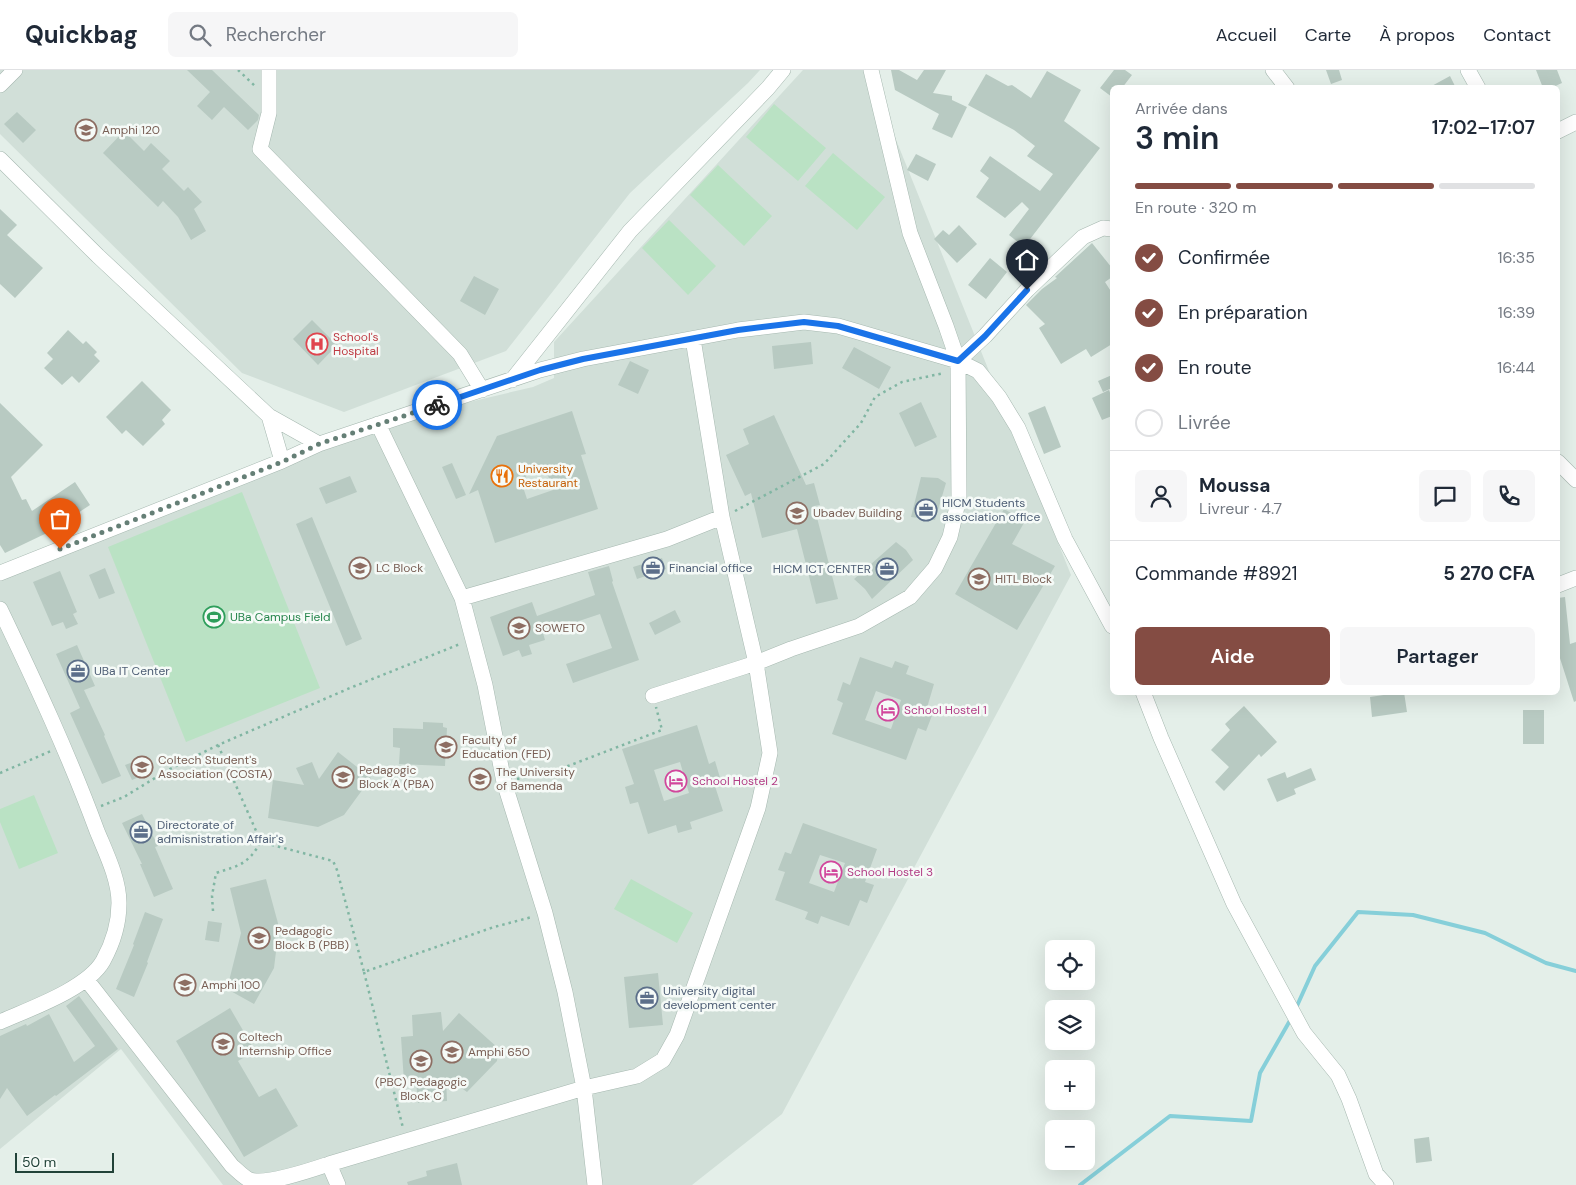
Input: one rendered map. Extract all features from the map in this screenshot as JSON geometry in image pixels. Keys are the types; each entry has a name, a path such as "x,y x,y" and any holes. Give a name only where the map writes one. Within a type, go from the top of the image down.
{"street":[{"path":"0,85 15,70"},
{"path":"269,70 269,113 260,149 460,354 482,390"},
{"path":"512,380 630,231 768,88 783,70"},
{"path":"653,696 756,663 790,649 858,626 910,597 935,568 950,538 959,498 953,367 946,326 910,233 870,70"},
{"path":"1273,70 1285,85"},
{"path":"1468,70 1476,85"},
{"path":"1560,130 1576,122"},
{"path":"0,159 98,256 268,416 319,444"},
{"path":"953,367 985,336 1027,290 1083,237 1103,228 1110,229"},
{"path":"2,569 282,462 319,444 540,370 583,359 738,330 804,322 838,326 953,367 978,371 999,397 1013,420 1065,539 1110,622"},
{"path":"86,979 232,1166 250,1180 271,1182 293,1177 329,1164 584,1088 637,1076 663,1060 677,1035 758,808 770,753 756,663 722,518 693,339"},
{"path":"268,416 282,462"},
{"path":"378,424 462,598 485,685 504,782 545,913 573,1027 584,1088 595,1185"},
{"path":"1560,464 1576,480"},
{"path":"462,598 667,538 722,518"},
{"path":"1560,584 1576,578"},
{"path":"0,609 50,714 90,810 115,879 119,902 117,931 102,962 86,979 49,1001 0,1022"},
{"path":"1144,695 1161,738 1234,904 1304,1033 1338,1075 1349,1099 1376,1174 1386,1185"},
{"path":"329,1164 338,1185"}],"path":[{"path":"722,518 824,464 861,423 875,397 902,382 953,367"},
{"path":"90,810 124,797 168,770 218,745 350,688 473,639"},
{"path":"504,782 555,771 662,730 653,696"},
{"path":"218,745 261,842"},
{"path":"0,772 63,746"},
{"path":"213,911 212,896 216,873 242,864 253,856 261,842"},
{"path":"261,842 333,860 338,870 406,1141"},
{"path":"364,972 494,927 545,913"}],"shaded area":[{"path":"0,70 760,70 630,193 506,351 344,412 242,373 0,134"},
{"name":"The University of Bamenda","path":"803,70 868,70 1071,575 782,1114 692,1185 223,1185 121,1049 0,1149 0,579 384,422 533,387 554,378 554,342"}],"green space":[{"path":"774,104 826,148 798,181 746,137"},
{"path":"833,153 885,197 857,230 805,186"},
{"path":"718,165 772,216 744,246 690,195"},
{"path":"669,220 716,266 688,295 642,248"},
{"name":"UBa Campus Field","path":"242,492 320,688 186,742 108,547"},
{"path":"34,795 58,853 19,869 0,822 0,809"},
{"path":"631,879 693,913 677,943 614,909"}],"building":[{"path":"187,70 212,70 259,115 258,120 248,130 224,107 212,120 197,106 210,92"},
{"path":"891,70 899,70 917,80 924,70 946,70 933,93 952,96 952,100 967,107 952,138 932,129 939,114 895,90"},
{"path":"1114,70 1125,70 1132,75 1124,85 1110,85 1110,96 1100,88"},
{"path":"1326,70 1339,70 1342,80 1331,84"},
{"path":"1536,70 1557,70 1562,83 1558,85 1542,85"},
{"path":"1047,71 1081,90 1064,121 1100,148 1024,247 1009,235 1029,209 1022,202 1005,218 976,197 989,178 980,171 990,156 1040,191 1053,174 1027,156 1035,146 1014,130 968,105 986,74 1008,86 1012,85 1031,98"},
{"path":"1450,76 1454,85 1434,85"},
{"path":"17,112 36,130 23,143 4,124"},
{"path":"124,131 144,151 151,143 170,161 162,169 184,191 188,187 202,202 194,209 206,231 191,240 178,217 163,201 158,207 103,153"},
{"path":"916,154 936,164 928,181 907,170"},
{"path":"0,209 17,225 7,235 43,268 15,298 0,284"},
{"path":"959,225 977,244 957,263 934,239 943,230 949,235"},
{"path":"1092,243 1110,266 1110,278 1105,282 1110,290 1110,345 1091,357 1086,349 1061,364 1039,328 1045,324 1026,305 1042,289 1057,278 1055,277"},
{"path":"990,258 1007,272 986,299 968,285"},
{"path":"474,276 499,289 485,315 460,301"},
{"path":"312,320 337,345 318,365 293,339"},
{"path":"68,330 83,344 86,341 97,352 94,355 100,361 79,383 72,376 62,385 44,368 53,359 47,353"},
{"path":"811,342 813,364 774,369 772,346"},
{"path":"854,347 891,367 879,389 842,368"},
{"path":"630,361 649,370 638,394 618,385"},
{"path":"1110,376 1110,389 1103,392 1098,381"},
{"path":"142,381 171,410 162,420 165,424 143,446 126,430 122,434 106,417"},
{"path":"1109,390 1110,417 1102,420 1092,398"},
{"path":"921,402 937,437 915,447 899,413"},
{"path":"0,403 43,445 11,477 22,500 26,499 32,511 75,482 90,505 49,532 5,553 0,545"},
{"path":"1045,406 1061,447 1044,454 1028,413"},
{"name":"University Restaurant","path":"572,411 586,454 581,455 598,509 495,543 478,490 469,494 497,436","holes":["545,467 553,490 527,499 522,484 528,473"]},
{"path":"774,415 806,485 814,483 820,505 814,506 838,599 816,604 797,529 762,538 751,493 745,496 726,455 749,444 743,429"},
{"path":"452,463 466,495 456,499 442,467"},
{"path":"350,476 357,492 326,504 319,488"},
{"path":"921,477 938,478 946,483 935,520 911,517"},
{"path":"1004,509 1025,521 1012,544 1055,566 1017,630 955,594"},
{"path":"312,517 362,639 346,646 296,524"},
{"path":"896,542 906,550 913,560 872,599 854,579"},
{"path":"662,558 666,569 637,579 633,567"},
{"path":"609,566 612,582 639,660 573,683 566,664 612,648 600,614 543,633 545,640 529,645 532,654 522,657 519,650 503,656 490,617 532,602 537,616 595,595 588,572"},
{"path":"105,568 115,593 99,599 89,575"},
{"path":"60,571 77,612 73,614 78,624 66,629 63,622 52,626 33,582"},
{"path":"1565,597 1570,644 1576,642 1576,701 1574,702 1560,658 1560,598"},
{"path":"675,610 681,622 655,635 649,623"},
{"path":"77,645 95,686 84,690 105,735 121,776 102,784 70,713 80,708 56,654"},
{"path":"860,657 892,668 895,661 909,666 906,674 934,684 926,711 933,713 926,731 918,728 906,760 832,734 843,703 837,700 843,682 850,685","holes":["876,691 901,700 891,729 865,720"]},
{"path":"1404,695 1407,712 1372,717 1370,697"},
{"path":"1244,706 1277,742 1261,757 1259,754 1224,791 1215,782 1229,767 1211,750 1230,730 1225,724"},
{"path":"1523,710 1544,710 1544,744 1523,744"},
{"path":"423,722 443,723 443,727 447,728 445,766 399,764 400,748 393,747 393,728 423,729"},
{"path":"697,725 709,764 715,761 721,781 714,783 723,811 690,822 692,829 678,833 676,825 648,834 638,802 630,804 625,787 634,784 622,749","holes":["680,762 689,793 664,801 654,770"]},
{"name":"Pedagogic Block A (PBA)","path":"338,752 371,778 344,815 318,827 268,818 273,780 304,785 296,768 312,762 319,779"},
{"path":"149,758 154,768 132,780 125,765"},
{"path":"1311,768 1316,780 1294,789 1296,794 1277,802 1267,779 1285,772 1287,778"},
{"path":"142,814 158,846 155,847 173,889 154,897 140,864 142,864 122,823"},
{"path":"803,823 877,849 865,882 874,885 867,903 860,900 849,926 821,916 818,924 805,919 808,912 775,900 785,872 778,870 785,852 791,854","holes":["820,855 845,863 834,892 809,883"]},
{"path":"266,879 279,927 274,968 254,1004 227,989 241,933 230,888"},
{"path":"145,912 163,919 134,997 116,989"},
{"path":"208,921 222,923 219,942 205,940"},
{"path":"658,973 663,1025 629,1028 624,977"},
{"path":"79,996 118,1049 27,1116 7,1088 0,1099 0,1036 26,1024 27,1026 49,1014 74,1062 95,1046 66,1006"},
{"path":"230,1008 255,1051 238,1061 259,1097 276,1088 298,1126 244,1157 176,1041"},
{"name":"Amphi 650","path":"441,1012 443,1031 459,1013 498,1048 497,1061 467,1092 446,1077 447,1101 418,1103 416,1081 404,1082 401,1037 413,1036 412,1015"},
{"path":"1429,1137 1432,1161 1416,1163 1414,1139"},
{"path":"457,1163 462,1185 408,1185 407,1182 427,1176 426,1171"}],"waterway":[{"path":"1296,1008 1315,966 1358,912 1413,915 1485,933 1546,963 1576,971"},
{"path":"1080,1185 1170,1116 1251,1121 1260,1073 1292,1017"}],"way so far":[{"path":"60,549 282,462 319,444 437,405"}],"place":[{"name":"Amphi 120","path":"86,130"},
{"name":"School's Hospital","path":"317,344"},
{"name":"University Restaurant","path":"502,476"},
{"name":"HICM Students association office","path":"926,510"},
{"name":"Ubadev Building","path":"797,513"},
{"name":"LC Block","path":"360,568"},
{"name":"Financial office","path":"653,568"},
{"name":"HICM ICT CENTER","path":"887,569"},
{"name":"HITL Block","path":"979,579"},
{"name":"UBa Campus Field","path":"214,617"},
{"name":"SOWETO","path":"519,628"},
{"name":"UBa IT Center","path":"78,671"},
{"name":"School Hostel 1","path":"888,710"},
{"name":"Faculty of Education (FED)","path":"446,747"},
{"name":"Coltech Student's Association (COSTA)","path":"142,767"},
{"name":"Pedagogic Block A (PBA)","path":"343,777"},
{"name":"The University of Bamenda","path":"480,779"},
{"name":"School Hostel 2","path":"676,781"},
{"name":"Directorate of admisnistration Affair's","path":"141,832"},
{"name":"School Hostel 3","path":"831,872"},
{"name":"Pedagogic Block B (PBB)","path":"259,938"},
{"name":"Amphi 100","path":"185,985"},
{"name":"University digital development center","path":"647,998"},
{"name":"Coltech Internship Office","path":"223,1044"},
{"name":"Amphi 650","path":"452,1052"},
{"name":"(PBC) Pedagogic Block C","path":"421,1061"}],"route":[{"path":"437,405 540,370 583,359 738,330 804,322 838,326 958,361 985,336 1027,290"}]}
